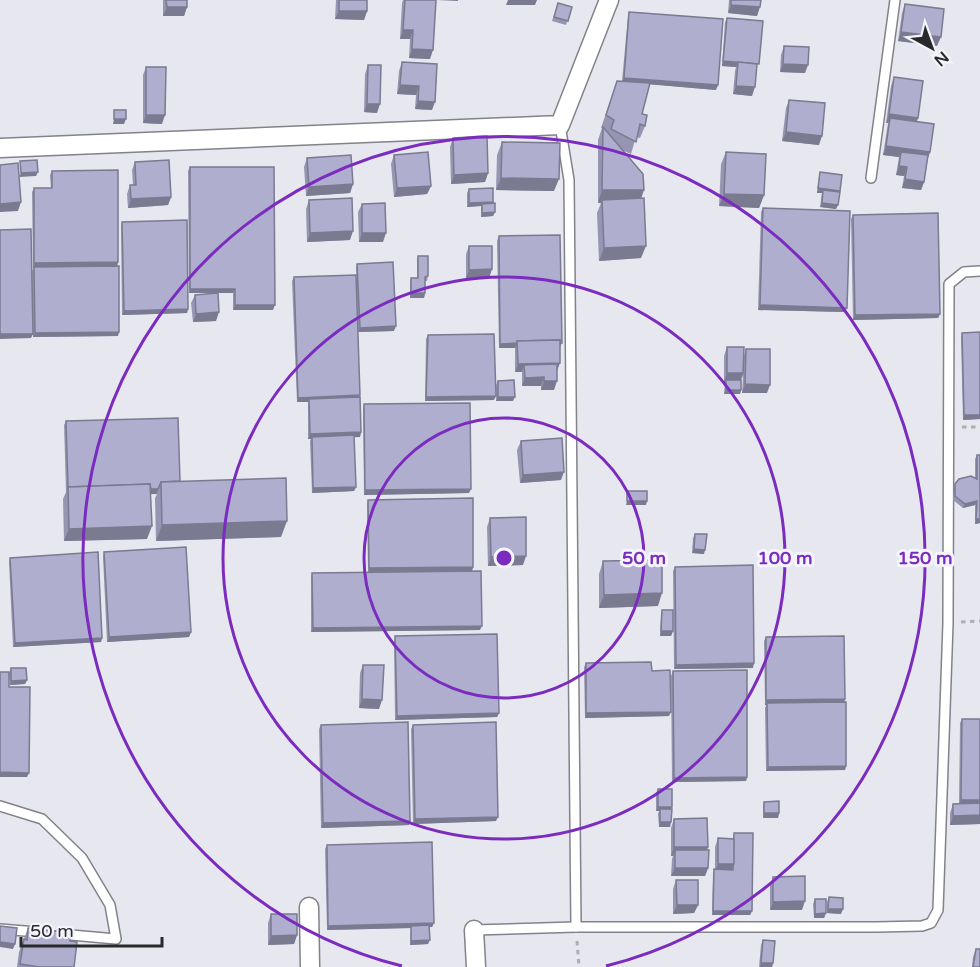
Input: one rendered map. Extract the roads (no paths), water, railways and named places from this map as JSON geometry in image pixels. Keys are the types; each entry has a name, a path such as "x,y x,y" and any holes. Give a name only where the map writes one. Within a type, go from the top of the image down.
{"street":[{"path":"0,148 560,125 609,0"},
{"path":"309,907 310,967"},
{"path":"474,930 476,967"}],"lane":[{"path":"871,178 895,0"},
{"path":"560,125 569,180 576,927"},
{"path":"474,930 576,927 877,927 922,926 931,923 938,910 948,623 949,284 964,272 980,271"},
{"path":"0,806 42,819 82,858 110,905 116,939 0,929"}]}
